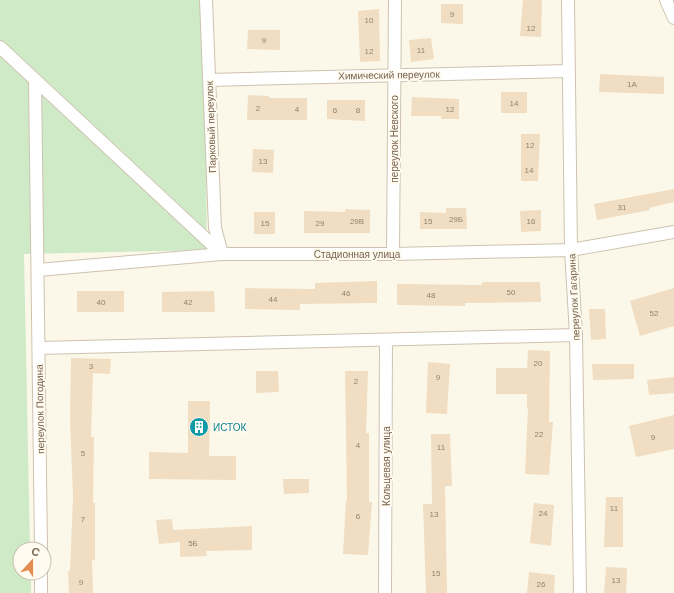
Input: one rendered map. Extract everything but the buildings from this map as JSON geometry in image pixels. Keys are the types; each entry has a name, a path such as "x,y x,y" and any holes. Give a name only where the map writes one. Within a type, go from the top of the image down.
{"street":[{"name":"Парковый переулок","path":"206,0 215,228 222,254"},
{"name":"переулок Невского","path":"393,254 395,0"},
{"name":"переулок Гагарина","path":"568,0 571,250 576,335 580,593"},
{"path":"666,0 674,18"},
{"path":"0,47 222,254"},
{"name":"Химический переулок","path":"209,80 568,71"},
{"name":"переулок Погодина","path":"35,80 41,541"},
{"name":"Стадионная улица","path":"38,270 222,254 393,254 571,250 674,232"},
{"path":"39,348 576,335"},
{"name":"Кольцевая улица","path":"385,593 386,340"},
{"path":"41,581 42,593"}],"green space":[{"path":"0,0 204,0 207,250 24,254 30,541 12,541 12,581 31,581 31,593 0,593"}],"place":[{"name":"ИСТОК","path":"199,427"}]}
